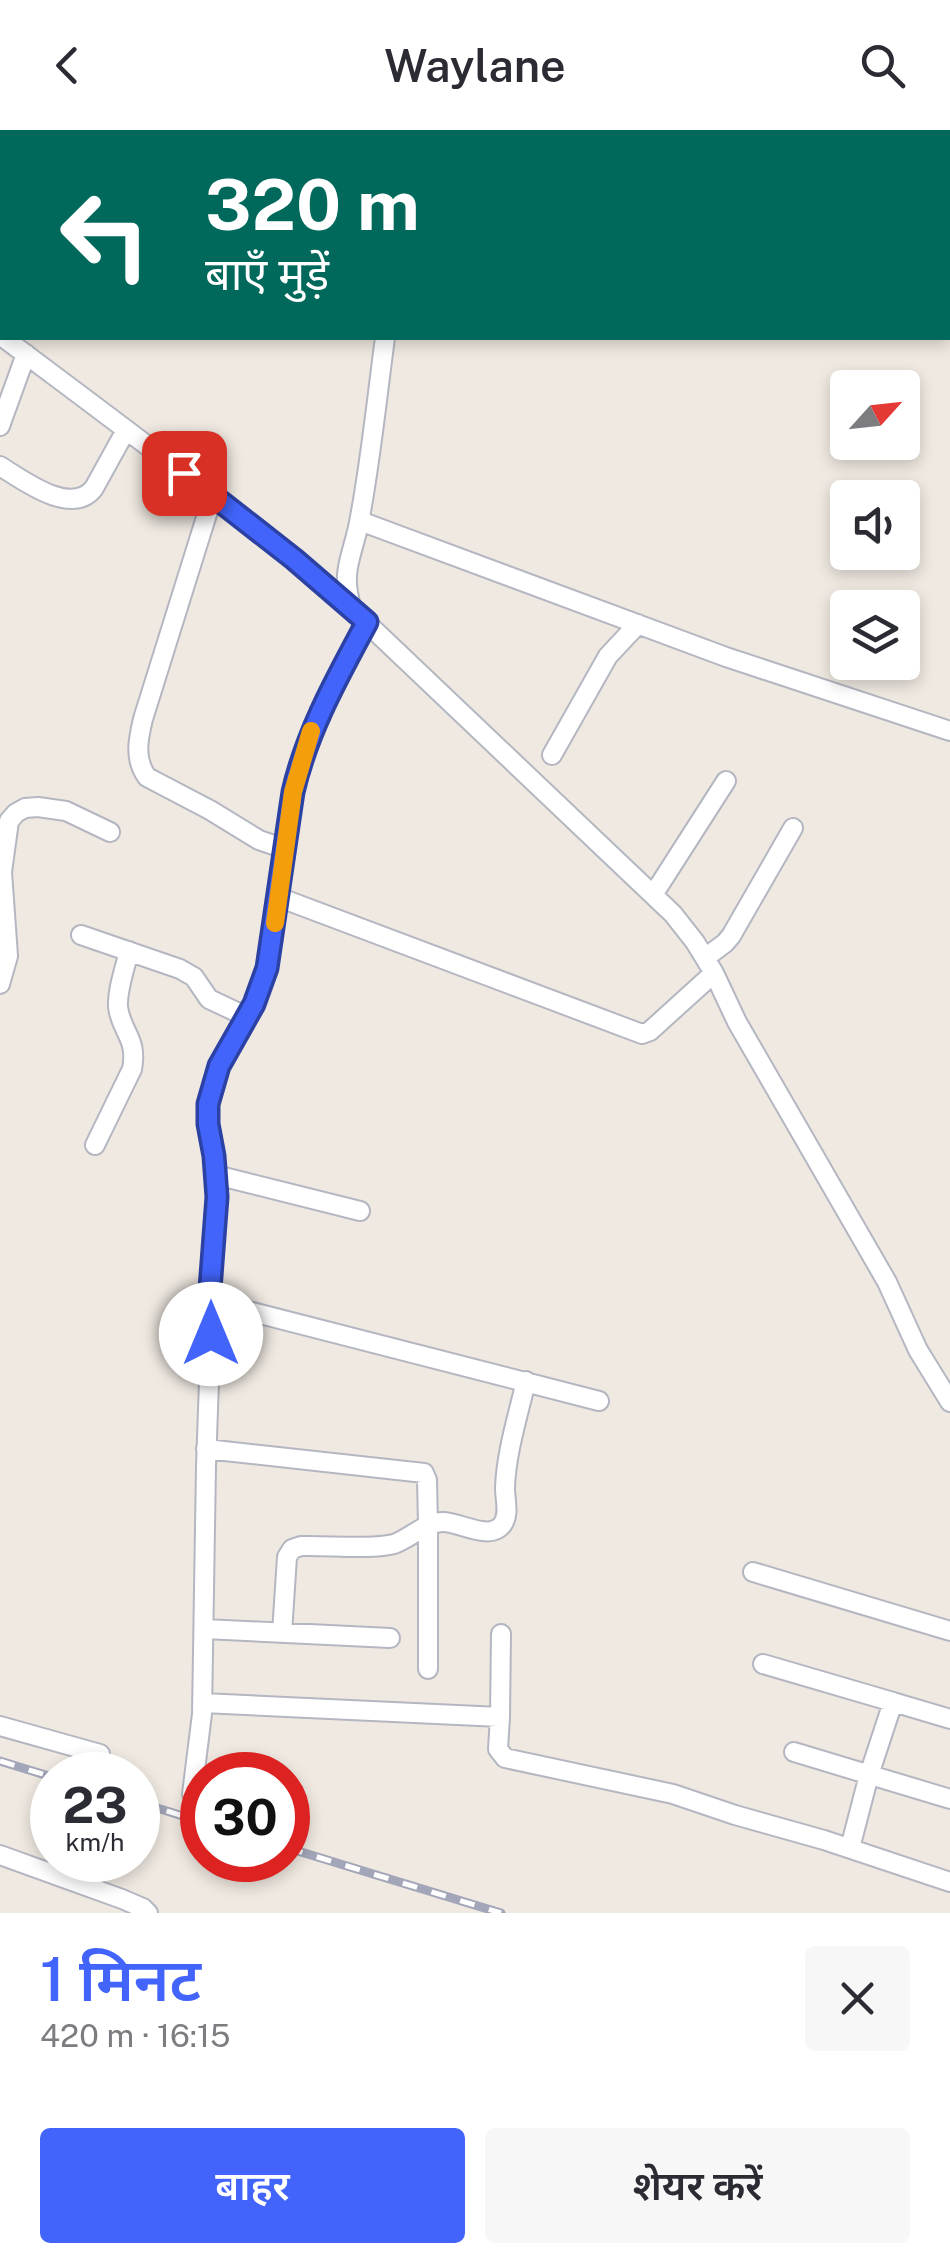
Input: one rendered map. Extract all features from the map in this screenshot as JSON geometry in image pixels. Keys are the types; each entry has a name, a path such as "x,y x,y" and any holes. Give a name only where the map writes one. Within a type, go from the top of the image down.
{"street":[{"path":"7,340 213,494 352,609 673,914 710,965 737,1022 887,1282 918,1350 950,1402"},
{"path":"352,609 346,573 360,521 384,340"},
{"path":"0,426 26,354"},
{"path":"0,466 60,498 80,500 94,488 126,430"},
{"path":"213,494 143,719 138,758 147,777 258,840 285,849"},
{"path":"360,521 726,656 950,730"},
{"path":"197,1752 203,1703 210,1289 217,1197 208,1104 219,1066 258,995 267,968 293,792 311,731 367,622"},
{"path":"552,755 608,656 638,624"},
{"path":"653,895 726,781"},
{"path":"0,984 8,956 2,872 10,822 16,813 38,806 66,811 110,832"},
{"path":"278,897 642,1034 650,1031 710,965 793,828"},
{"path":"81,935 189,974 208,999 247,1017"},
{"path":"95,1145 134,1058 134,1046 118,1002 129,952"},
{"path":"216,1175 360,1211"},
{"path":"212,1297 224,1305 599,1401"},
{"path":"282,1633 287,1557 292,1549 391,1544 439,1522 488,1532 504,1524 507,1472 526,1381"},
{"path":"206,1448 424,1473 428,1669"},
{"path":"753,1572 950,1631"},
{"path":"205,1629 390,1638"},
{"path":"501,1634 498,1748 505,1758 672,1794 950,1882"},
{"path":"763,1664 950,1719"},
{"path":"850,1848 893,1702"},
{"path":"203,1703 500,1717"},
{"path":"0,1726 93,1752"},
{"path":"794,1752 950,1799"},
{"path":"0,1855 122,1899 148,1913"}],"railway":[{"path":"0,1761 30,1770"},
{"path":"160,1809 180,1815"},
{"path":"310,1855 501,1913"}],"slow traffic":[{"path":"275,923 293,792 311,731"}],"route":[{"path":"184,473 367,622 328,694 300,764 267,968 254,1004 219,1066 208,1104 217,1197 211,1334"}]}
